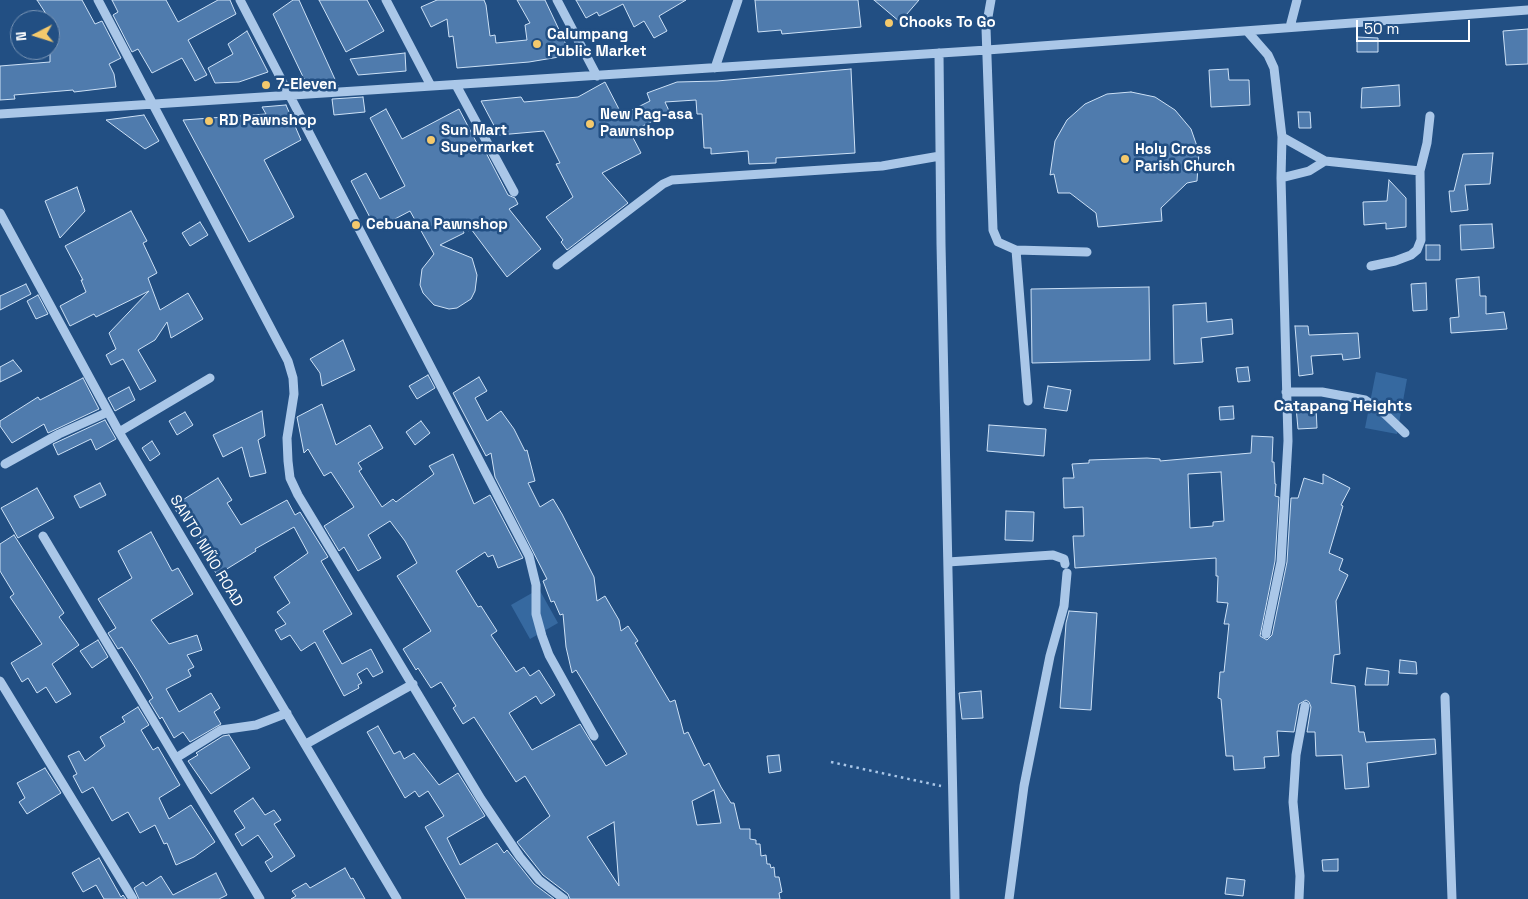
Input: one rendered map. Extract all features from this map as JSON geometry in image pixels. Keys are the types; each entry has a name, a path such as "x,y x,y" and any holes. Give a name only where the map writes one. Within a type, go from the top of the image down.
{"street":[{"path":"98,0 288,361 293,378 294,394 287,438 290,478 294,486 481,800 520,857 539,880 564,899"},
{"path":"240,0 529,556 536,585 536,614 542,636 549,655 594,736"},
{"path":"386,0 431,86"},
{"path":"557,0 597,76"},
{"path":"716,68 738,0"},
{"path":"991,0 986,28 993,230 998,242 1016,250 1087,252"},
{"path":"1290,27 1297,0"},
{"path":"0,114 987,50 1528,10"},
{"path":"1247,31 1268,55 1274,68 1282,137 1280,178 1288,442 1281,562 1266,634"},
{"path":"939,53 955,899"},
{"path":"456,85 514,192"},
{"path":"1371,266 1395,261 1411,255 1417,250 1421,240 1420,171 1426,151 1430,116"},
{"path":"1282,137 1325,162 1420,171"},
{"path":"556,265 663,184 672,180 882,166 940,156"},
{"path":"1280,178 1309,171 1325,162"},
{"name":"SANTO NIÑO ROAD","path":"0,213 119,432 397,899"},
{"path":"1016,250 1028,400"},
{"path":"119,432 210,378"},
{"path":"1286,392 1322,392 1365,400 1385,414 1405,433"},
{"path":"5,464 59,434 108,412"},
{"path":"43,536 260,899"},
{"path":"948,562 1053,555 1064,559 1066,569 1064,606 1050,656 1024,786 1009,899"},
{"path":"0,681 133,899"},
{"path":"306,744 413,684"},
{"path":"1445,697 1452,899"},
{"path":"1299,899 1300,876 1293,802 1296,755 1305,706"},
{"path":"176,758 220,730 256,725 287,713"}],"path":[{"path":"831,762 953,789"}],"shaded area":[{"path":"1376,372 1407,379 1397,434 1365,428"},
{"path":"539,589 558,623 530,639 511,605"}],"building":[{"path":"37,0 82,0 95,24 102,21 121,58 109,64 114,74 116,87 74,92 73,90 14,95 15,99 0,100 0,66 60,60 60,10 44,10"},
{"path":"112,0 166,0 178,22 218,0 230,0 236,14 188,40 207,75 195,81 182,58 152,73 138,49 132,52 113,15 118,12"},
{"path":"293,0 299,0 338,86 331,86 331,80 306,83 273,14"},
{"path":"319,0 367,0 384,31 346,52"},
{"path":"437,0 484,0 490,36 495,35 496,43 527,40 525,25 530,23 517,0 545,0 571,55 529,62 457,68 453,36 449,37 447,19 431,27 421,7"},
{"path":"576,0 686,0 659,16 667,31 654,38 644,21 634,27 623,4 599,16 597,12 586,18"},
{"path":"755,0 858,0 861,27 782,34 781,30 758,32"},
{"path":"874,0 919,0 900,22"},
{"path":"1528,29 1528,64 1506,65 1503,31"},
{"path":"247,31 268,72 239,82 215,83 208,68 233,54 228,44"},
{"path":"1357,37 1378,38 1378,52 1357,52"},
{"path":"405,53 406,71 358,75 350,59"},
{"path":"851,69 855,153 776,158 776,163 749,164 748,151 711,154 711,148 704,148 702,114 697,114 696,100 665,102 670,113 630,132 641,153 602,173 628,203 567,250 561,242 563,240 546,217 573,197 556,164 560,163 544,131 499,135 481,101 521,97 524,102 578,97 605,82 622,115 650,101 647,93 677,82 717,81"},
{"path":"1228,69 1229,80 1249,80 1250,105 1211,107 1209,70"},
{"path":"1399,85 1400,106 1361,108 1362,88"},
{"name":"Holy Cross Parish Church","path":"1131,92 1155,97 1175,110 1191,129 1199,152 1197,181 1187,183 1161,208 1162,221 1098,227 1096,213 1070,193 1058,193 1054,174 1050,175 1055,141 1067,120 1085,104 1107,94"},
{"path":"363,97 365,112 334,115 332,99"},
{"path":"286,105 301,140 264,160 294,217 249,242 183,120 266,114 262,107"},
{"path":"386,109 402,139 459,109 480,149 483,147 508,195 515,198 518,204 509,209 541,249 507,277 471,229 468,231 460,220 464,233 440,245 472,258 477,275 475,291 471,299 457,308 449,309 434,305 423,293 420,285 422,269 434,254 410,211 376,229 351,181 366,173 380,199 405,186 370,118"},
{"path":"1298,112 1310,112 1311,128 1299,128"},
{"path":"144,115 159,141 145,149 106,120"},
{"path":"1493,153 1490,184 1465,185 1468,210 1451,212 1449,191 1454,191 1463,154"},
{"path":"1389,180 1406,198 1406,227 1386,229 1386,223 1364,225 1363,202 1387,201"},
{"path":"77,187 85,211 60,238 45,201"},
{"path":"131,211 147,241 143,243 157,273 148,278 160,310 188,293 203,319 171,338 167,322 155,340 138,350 156,381 140,390 123,359 111,365 106,355 116,349 109,333 149,291 96,317 94,314 70,326 60,306 86,292 81,280 83,280 65,246"},
{"path":"200,222 208,235 190,246 182,233"},
{"path":"1492,224 1494,248 1461,250 1460,225"},
{"path":"1426,245 1440,245 1440,260 1426,260"},
{"path":"1479,277 1480,296 1486,296 1486,314 1504,312 1507,329 1451,333 1450,318 1459,317 1456,279"},
{"path":"1426,283 1427,310 1413,311 1411,284"},
{"path":"26,284 31,294 0,310 0,296"},
{"path":"1149,287 1150,360 1032,363 1031,289"},
{"path":"38,295 48,314 36,319 27,301"},
{"path":"1206,303 1207,322 1232,319 1233,334 1201,338 1203,362 1174,364 1173,305"},
{"path":"1295,326 1308,326 1309,335 1358,333 1360,358 1343,360 1342,354 1311,356 1313,374 1299,376"},
{"path":"343,340 355,370 322,386 320,373 310,359"},
{"path":"13,360 22,371 0,382 0,367"},
{"path":"1248,367 1250,381 1238,382 1236,368"},
{"path":"428,375 435,388 417,399 409,386"},
{"path":"479,377 487,391 475,398 487,421 501,411 514,429 525,451 527,450 535,481 528,483 540,507 553,499 594,577 597,601 605,596 619,620 621,631 628,626 638,641 635,643 670,702 675,700 684,734 688,732 704,766 709,763 731,803 734,803 740,829 750,829 750,839 756,840 756,844 760,844 761,856 766,855 767,864 770,864 771,868 774,867 775,877 779,877 782,892 779,893 780,899 570,899 568,894 543,875 517,842 550,816 525,776 516,782 474,717 463,724 453,708 456,706 441,682 431,688 418,668 416,670 403,649 431,631 397,576 417,563 405,541 390,521 368,535 381,558 358,571 344,547 339,551 324,526 354,507 331,472 324,476 308,449 304,453 297,417 322,404 336,445 370,425 383,448 358,463 362,469 359,471 382,507 393,499 396,502 434,474 429,466 453,454 474,504 490,495 523,558 498,568 493,555 488,557 485,552 456,571 478,607 481,606 497,631 491,635 516,672 524,667 530,676 539,670 555,695 541,704 536,696 509,713 532,750 580,724 606,766 627,754 576,670 572,673 566,647 563,614 560,615 554,601 551,602 543,581 547,579 495,477 491,453 486,456 453,393","holes":["714,790 721,823 697,825 692,801","614,822 619,886 587,837"]},
{"path":"83,378 99,409 48,433 44,424 12,443 0,426 0,421 38,397 40,400"},
{"path":"1048,386 1071,390 1067,411 1044,408"},
{"path":"129,387 135,400 115,411 108,398"},
{"path":"1233,406 1234,419 1220,420 1219,407"},
{"path":"1316,406 1317,428 1298,429 1296,407"},
{"path":"262,411 265,436 258,440 266,473 250,477 242,447 223,457 213,435"},
{"path":"185,412 193,425 177,435 169,421"},
{"path":"105,420 116,439 96,450 91,439 58,455 53,444"},
{"path":"421,421 430,433 415,445 406,432"},
{"path":"989,425 1046,429 1044,456 987,451"},
{"path":"1252,436 1273,437 1272,462 1274,462 1276,484 1275,496 1279,497 1275,561 1260,636 1267,640 1272,635 1287,562 1291,498 1298,498 1304,478 1323,484 1323,474 1350,488 1341,505 1343,506 1329,553 1343,559 1339,570 1348,575 1336,601 1340,654 1334,655 1331,683 1355,686 1359,732 1364,732 1366,742 1435,739 1436,754 1367,763 1369,787 1345,789 1342,755 1316,756 1315,732 1307,732 1311,707 1306,700 1299,704 1294,732 1277,731 1279,756 1264,757 1265,768 1234,770 1233,756 1226,756 1221,699 1218,698 1220,672 1224,672 1229,624 1224,624 1228,603 1217,602 1218,576 1216,576 1216,558 1075,568 1073,536 1084,536 1083,507 1064,508 1063,478 1074,478 1072,464 1089,463 1089,460 1147,458 1160,459 1160,461 1251,453","holes":["1221,472 1224,521 1213,522 1213,526 1190,528 1188,474"]},
{"path":"152,441 160,454 150,461 142,448"},
{"path":"218,478 232,500 227,503 241,525 287,500 295,515 300,512 328,557 321,561 352,614 323,631 342,664 371,649 383,672 373,677 367,668 357,674 362,683 358,685 359,688 344,696 315,642 301,651 290,635 281,640 275,630 286,624 277,612 290,603 274,577 308,553 294,527 255,549 256,551 217,575 207,558 211,555 189,518 183,522 173,506"},
{"path":"100,483 106,495 80,508 74,496"},
{"path":"37,488 54,518 18,538 1,508"},
{"path":"1006,511 1034,512 1033,541 1005,540"},
{"path":"151,532 172,571 178,568 193,594 151,620 169,644 197,635 202,650 187,655 194,667 188,670 191,676 166,689 179,712 211,693 220,708 214,712 221,724 190,742 183,732 174,738 162,717 160,719 149,701 153,698 138,672 122,647 118,649 108,633 116,628 98,599 132,578 118,551"},
{"path":"14,535 64,613 59,617 79,645 52,664 71,694 56,703 46,687 37,693 28,678 22,682 11,663 42,644 10,597 14,594 0,571 0,544"},
{"path":"1069,611 1097,613 1091,710 1060,708 1066,623"},
{"path":"98,640 108,657 92,668 80,651"},
{"path":"1400,660 1416,662 1417,674 1399,673"},
{"path":"1367,668 1389,671 1388,685 1365,685"},
{"path":"981,691 983,718 962,719 959,693"},
{"path":"138,707 149,725 141,730 153,750 158,747 180,785 159,798 169,819 191,805 215,842 194,857 176,865 167,843 164,844 155,825 140,833 128,812 112,821 93,787 82,793 73,776 77,774 68,756 79,751 85,761 105,746 100,737 125,722 122,717"},
{"path":"378,726 394,754 400,751 404,759 414,753 439,785 458,773 485,816 447,838 460,865 497,843 504,853 507,850 534,884 554,899 466,899 425,827 444,816 428,791 419,797 415,791 405,798 367,732"},
{"path":"229,735 250,768 211,794 188,761 198,755 196,753 223,736"},
{"path":"779,755 781,771 769,773 767,756"},
{"path":"45,768 61,793 27,814 19,802 25,798 17,783"},
{"path":"253,798 265,815 274,810 281,820 274,824 295,856 271,872 265,862 273,857 258,835 242,846 235,834 245,828 234,811"},
{"path":"99,858 121,897 123,895 126,899 104,899 96,885 83,892 72,873"},
{"path":"1338,859 1338,871 1323,871 1322,860"},
{"path":"345,868 365,899 291,899 296,896 292,891 306,883 310,888"},
{"path":"216,873 227,895 219,899 139,899 134,888 143,882 146,886 161,876 173,895"},
{"path":"1227,878 1245,880 1243,896 1225,894"}],"place":[{"name":"Chooks To Go","path":"889,23"},
{"name":"Calumpang Public Market","path":"537,44"},
{"name":"7-Eleven","path":"266,85"},
{"name":"RD Pawnshop","path":"209,121"},
{"name":"New Pag-asa Pawnshop","path":"590,124"},
{"name":"Sun Mart Supermarket","path":"431,140"},
{"name":"Holy Cross Parish Church","path":"1125,159"},
{"name":"Cebuana Pawnshop","path":"356,225"}],"district":[{"name":"Catapang Heights","path":"1343,407"}]}
